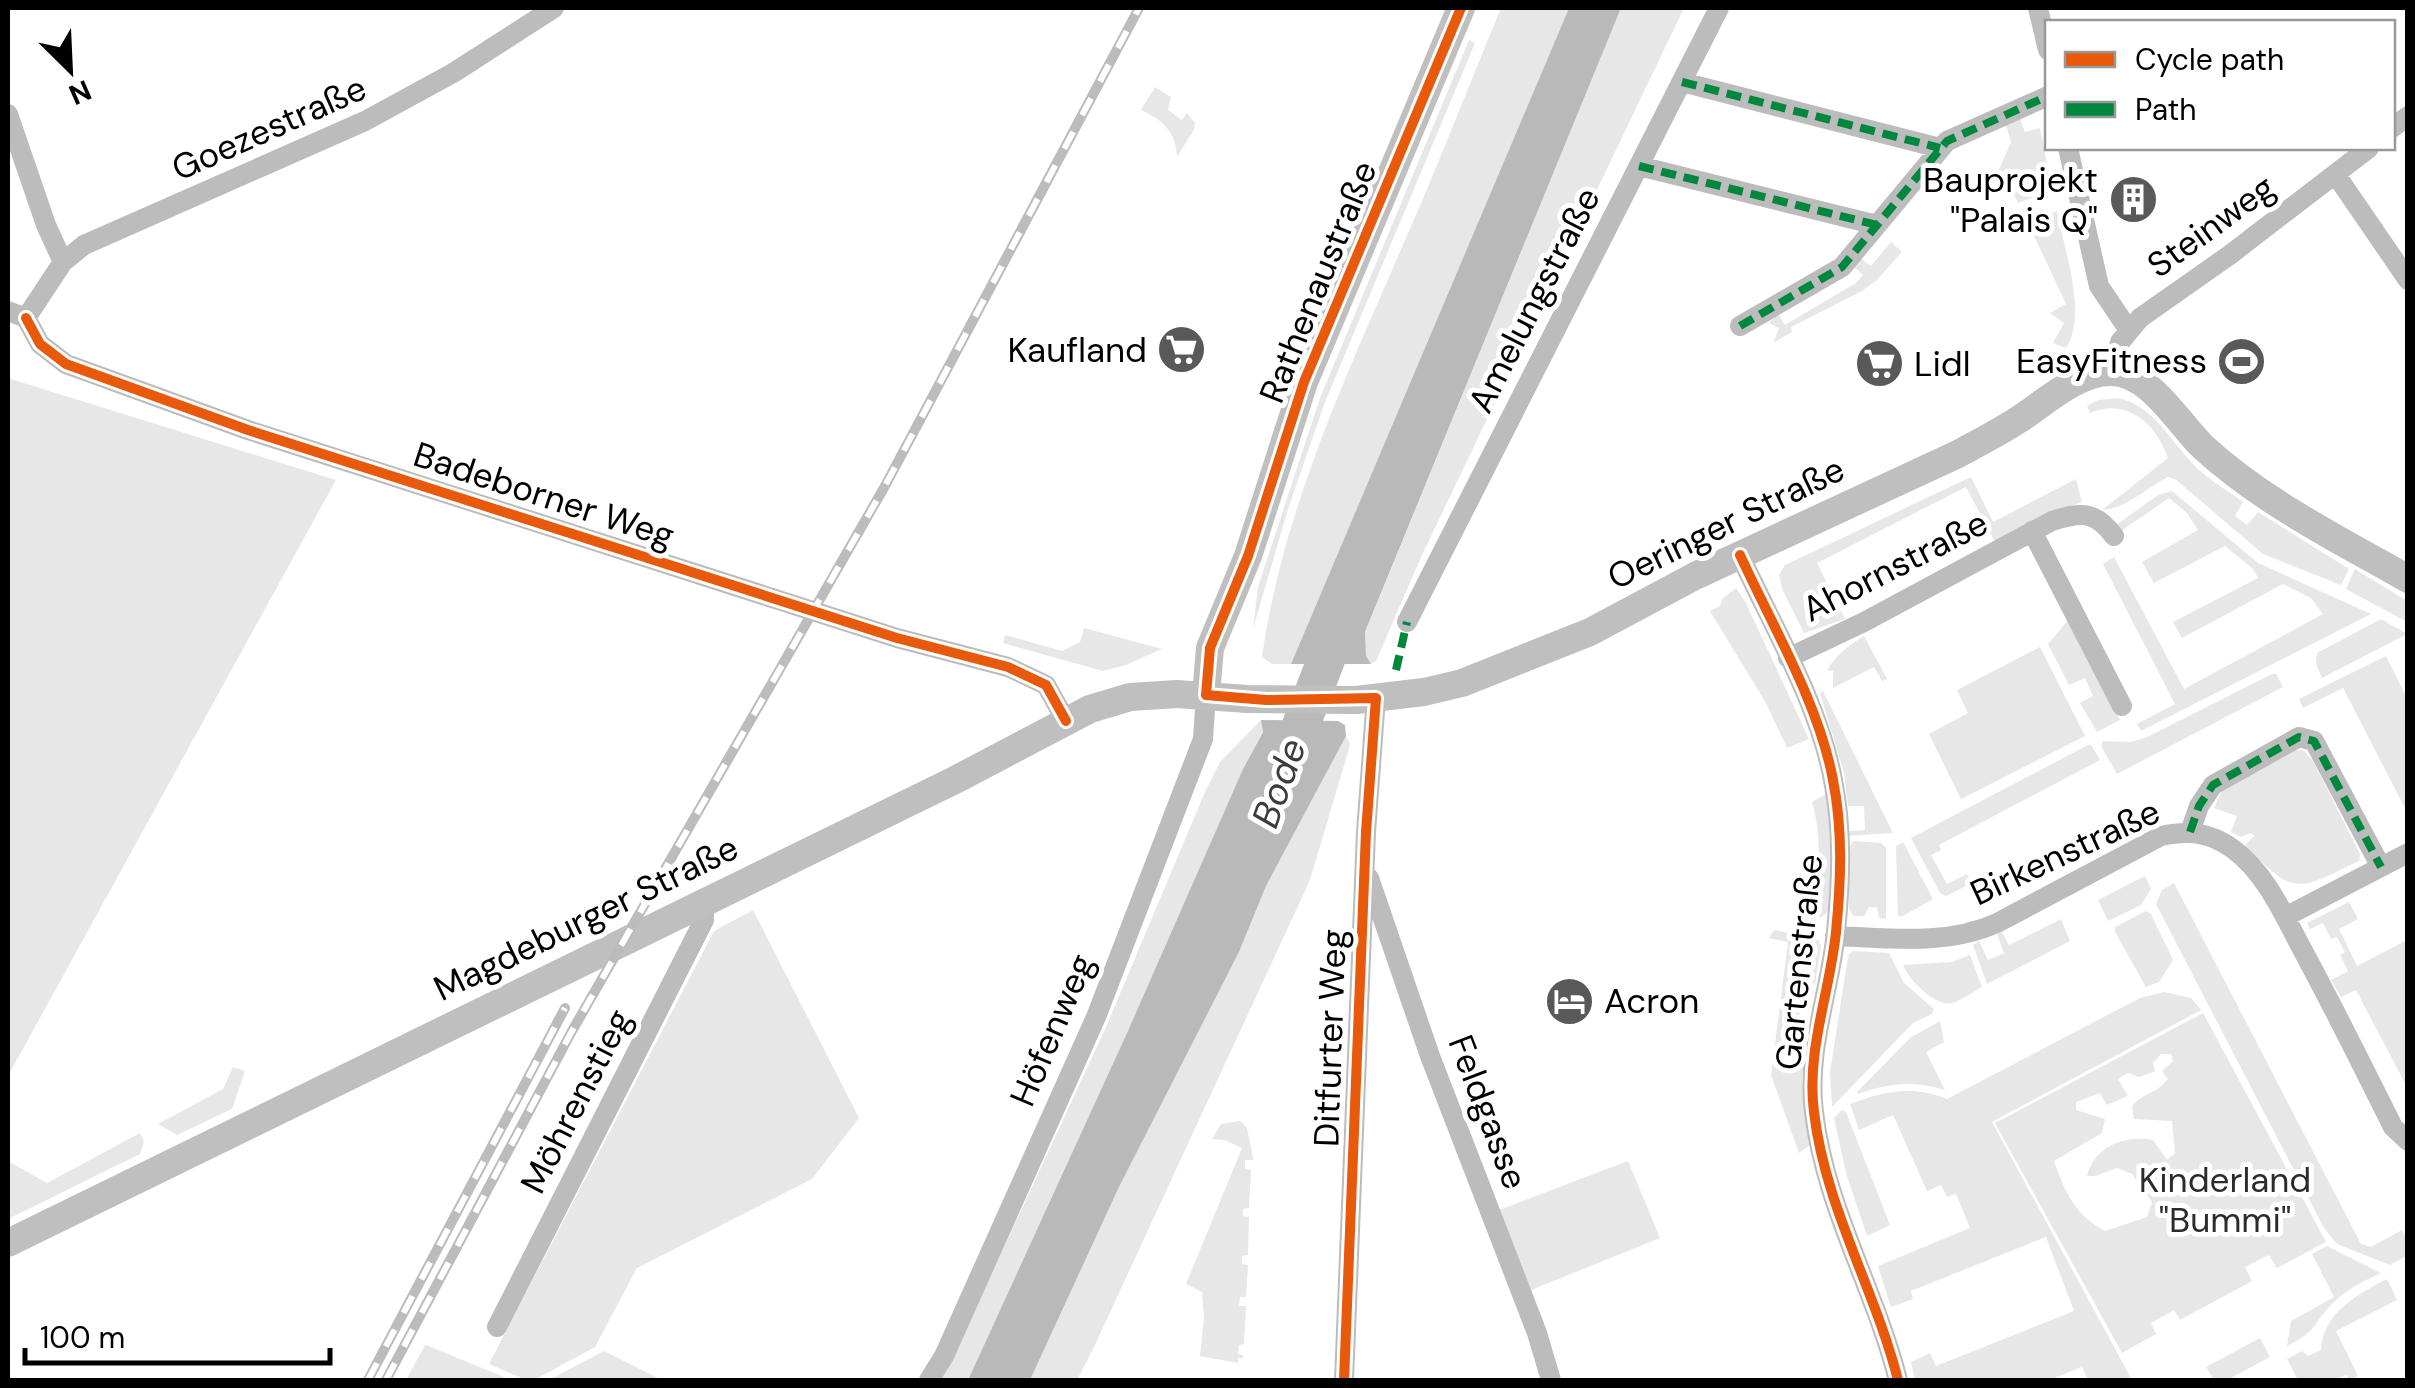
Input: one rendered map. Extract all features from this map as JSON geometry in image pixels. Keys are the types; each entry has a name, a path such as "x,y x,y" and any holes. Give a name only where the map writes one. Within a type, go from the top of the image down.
{"main road":[{"name":"Rathenaustraße","path":"1206,695 1210,648 1248,556 1304,382 1461,8"},
{"name":"Oeringer Straße","path":"1266,700 1366,699 1447,688 1496,670 1590,632 1740,555 1958,454 2076,382 2114,372"},
{"path":"2114,372 2130,376 2147,388 2197,440 2246,482 2408,580"},
{"name":"Magdeburger Straße","path":"8,1243 977,769 1090,709 1130,697 1206,695 1266,700"}],"street":[{"name":"Goezestraße","path":"17,315 63,262 92,241 380,113 453,73 554,8"},
{"name":"Amelungstraße","path":"1407,622 1719,8"},
{"path":"2038,8 2045,37"},
{"path":"1682,82 1940,148"},
{"path":"1740,326 1837,271 1940,148 1955,136 2045,97"},
{"path":"8,114 63,262"},
{"path":"2068,150 2099,286 2128,329 2120,342 2114,372"},
{"name":"Steinweg","path":"2128,329 2367,150"},
{"path":"1639,166 1877,225"},
{"path":"2336,175 2408,280"},
{"name":"Badeborner Weg","path":"17,315 40,344 66,364 248,430 897,638 1008,666 1046,686 1066,721"},
{"name":"Ahornstraße","path":"1788,658 1864,622 2032,531 2079,513 2098,518 2114,536"},
{"name":"Ahornstraße","path":"2032,531 2122,706"},
{"name":"Gartenstraße","path":"1740,555 1814,720 1832,776 1841,857 1835,936 1813,1061 1816,1129 1830,1189 1898,1380"},
{"name":"Höfenweg","path":"929,1380 944,1356 1096,1016 1204,739 1206,695"},
{"name":"Ditfurter Weg","path":"1344,1380 1365,866 1366,699"},
{"path":"2190,832 2212,784 2299,738 2314,741 2380,867"},
{"name":"Birkenstraße","path":"1835,936 1931,939 1980,930 2161,836 2190,832 2214,838 2234,849 2261,878 2393,1127 2408,1141"},
{"path":"2285,918 2408,853"},
{"name":"Feldgasse","path":"1365,866 1430,1056 1508,1254 1551,1380"},
{"name":"Möhrenstieg","path":"497,1327 698,933 704,920 704,902"}],"green space":[{"path":"1501,8 1569,8 1291,664 1272,664 1262,657 1271,604 1299,502 1356,352"},
{"path":"1621,8 1684,8 1422,555 1376,661 1371,664 1366,656 1365,633"},
{"path":"1469,40 1475,43 1325,402 1253,629 1258,587 1320,398"},
{"path":"1155,87 1171,97 1168,110 1182,120 1187,113 1195,123 1177,157 1167,128 1141,110"},
{"path":"2019,116 2025,132 2040,128 2052,190 2018,203 2005,176 1993,183 2011,142 2005,122"},
{"path":"2057,211 2075,300 2072,334 2066,348 2053,343 2064,323 2050,313 2066,304 2027,221"},
{"path":"1891,242 1902,252 1877,280 1791,327 1792,332 1773,343 1779,328 1769,323 1778,314 1785,325 1856,283 1863,275 1853,266 1860,258 1871,266"},
{"path":"8,370 11,379 336,480 8,1076"},
{"path":"2118,398 2142,408 2199,469 2243,502 2235,516 2247,525 2258,512 2349,569 2341,585 2263,554 2175,479 2168,477 2128,502 2102,510 2168,458 2156,434 2138,416 2116,408 2090,413 2087,406 2098,400"},
{"path":"1971,477 1993,522 2076,479 2082,502 2048,514 1995,542 1966,487 1817,563 1845,619 1804,633 1783,591 1779,575 1785,565"},
{"path":"2172,491 2258,563 2371,614 2141,731 2137,724 2175,704 2103,564 2114,557 2184,689 2323,614 2311,598 2283,584 2182,638 2173,622 2258,578 2225,546 2154,583 2142,562 2198,530 2187,513 2169,498 2121,531 2116,525 2158,495"},
{"path":"2355,569 2407,601 2407,622 2346,589"},
{"path":"1736,588 1809,739 1787,748 1766,703 1710,611"},
{"path":"2069,619 2120,720 2097,732 2080,703 2093,696 2085,678 2069,685 2048,644"},
{"path":"2381,619 2407,634 2322,678 2316,664 2317,653"},
{"path":"1084,628 1162,649 1103,671 1003,643 1005,635 1062,651 1080,642"},
{"path":"1864,636 1887,679 1882,681 1874,667 1833,688 1833,671 1827,670 1843,651"},
{"path":"2040,647 2085,736 1961,799 1929,734 1968,713 1957,690"},
{"path":"2386,656 2407,698 2407,812 2343,688 2303,708 2299,699"},
{"path":"2276,674 2283,687 2117,774 2101,746 2103,741 2131,742 2147,737"},
{"path":"1823,691 1893,833 1849,836 1849,831 1865,830 1864,806 1848,806 1844,773 1820,693"},
{"path":"1261,720 1263,731 968,1380 939,1380 952,1360 1106,1027 1205,792 1220,762"},
{"path":"1346,736 1350,745 1310,880 1094,1347 1077,1380 1030,1380 1119,1187 1239,952 1266,886"},
{"path":"2088,745 2100,760 1939,845 1941,850 1931,855 1947,884 1967,874 1972,883 1946,896 1940,893 1911,838"},
{"path":"2293,750 2303,750 2313,761 2360,854 2359,861 2338,871 2297,884 2275,874 2245,845 2254,836 2251,833 2241,837 2231,832 2237,816 2214,808 2222,790"},
{"path":"1826,794 1830,893 1827,913 1821,917 1811,916 1819,859 1812,802"},
{"path":"1854,841 1881,843 1886,848 1886,919 1879,918 1877,907 1869,907 1864,916 1853,916 1849,909 1849,847"},
{"path":"1903,842 1933,899 1898,916 1896,846"},
{"path":"2145,876 2151,889 2141,905 2108,921 2098,900"},
{"path":"2174,883 2361,1244 2371,1247 2402,1230 2407,1240 2407,1256 2390,1265 2337,1244 2324,1228 2156,904 2162,890"},
{"path":"2349,902 2358,919 2339,929 2357,966 2407,940 2407,1087 2356,990 2341,997 2331,980 2348,971 2337,937 2331,939 2323,923 2310,929 2307,923"},
{"path":"753,910 859,1118 812,1179 637,1268 595,1347 534,1380 489,1364 714,931"},
{"path":"2146,911 2173,960 2159,982 2146,987 2115,927"},
{"path":"2061,919 2070,941 1987,984 1973,945 1979,941 1988,960 2004,953 1997,934 2002,932 2009,945"},
{"path":"1774,930 1818,939 1821,946 1815,984 1806,980 1795,1036 1807,1040 1802,1081 1810,1145 1799,1153 1771,1075 1788,942 1769,938"},
{"path":"1853,951 1889,953 1904,983 1934,1009 1932,1014 1913,1023 1832,1107 1830,1072 1847,963"},
{"path":"1970,955 1982,987 1952,1003 1938,1001 1923,991 1903,965 1952,962"},
{"path":"2164,992 2191,998 2201,1010 1992,1122 2132,1380 2088,1380 2082,1367 2049,1380 1915,1380 1911,1362 1930,1353 1936,1366 2074,1311 2046,1237 1911,1291 1913,1299 1891,1307 1878,1266 1970,1228 1956,1194 1947,1197 1941,1185 1927,1191 1893,1115 1859,1130 1850,1104 1899,1091 1947,1099 2140,998"},
{"name":"Kinderland \"Bummi\"","path":"2203,1013 2326,1242 2277,1268 2269,1255 2245,1267 2252,1281 2180,1320 2174,1310 2151,1323 2156,1334 2122,1353 1995,1123","holes":["2161,1054 2171,1054 2173,1061 2162,1071 2168,1079 2132,1106 2134,1119 2172,1121 2175,1153 2167,1160 2153,1140 2132,1139 2112,1145 2097,1157 2087,1176 2117,1168 2132,1174 2152,1202 2147,1217 2105,1231 2072,1202 2054,1161 2102,1133 2105,1119 2076,1110 2076,1102 2100,1093 2107,1105 2128,1096 2118,1079 2128,1073 2139,1077 2155,1071 2153,1063"]},
{"path":"1940,1021 1944,1042 1926,1052 1945,1090 1901,1084 1858,1094 1910,1038"},
{"path":"233,1067 245,1071 232,1109 177,1135 158,1124 223,1089"},
{"path":"1842,1110 1890,1225 1867,1236 1846,1173 1834,1118"},
{"path":"1240,1121 1247,1128 1253,1160 1245,1160 1245,1169 1251,1170 1249,1208 1243,1209 1243,1216 1249,1217 1248,1255 1242,1256 1242,1264 1248,1265 1246,1297 1240,1297 1239,1306 1246,1306 1244,1344 1239,1345 1238,1354 1243,1358 1238,1358 1238,1363 1200,1356 1202,1292 1186,1284 1242,1148 1212,1139 1221,1124"},
{"path":"140,1133 144,1141 140,1154 8,1219 8,1161 47,1183"},
{"path":"1628,1161 1660,1238 1531,1290 1499,1210"},
{"path":"2327,1246 2381,1273 2344,1294 2310,1331 2287,1346 2291,1321 2334,1297 2312,1254"},
{"path":"2387,1279 2397,1300 2336,1331 2358,1376 2350,1380 2346,1375 2334,1380 2298,1380 2287,1359 2302,1351 2308,1356 2321,1350 2335,1315 2354,1298"},
{"path":"2260,1338 2270,1357 2227,1380 2214,1380 2206,1367"},
{"path":"426,1345 511,1380 406,1380"},
{"path":"604,1351 662,1380 549,1380"}],"water":[{"path":"1569,8 1621,8 1365,632 1366,656 1371,664 1291,664"},
{"path":"1261,720 1338,721 1345,725 1346,736 1266,886 1239,952 1119,1187 1030,1380 968,1380 1263,732"}],"waterway":[{"name":"Bode","path":"1285,767 1342,618"}],"railway":[{"path":"386,1380 572,1031 885,486 1139,8"},
{"path":"368,1380 565,1008"}],"marked path":[{"path":"1682,82 1940,148"},
{"path":"1740,326 1842,267 1947,141 2045,97"},
{"path":"1639,166 1877,225"},
{"path":"1396,670 1407,622"},
{"path":"2190,832 2199,806 2213,785 2299,737 2314,741 2381,867"}],"cycle path":[{"path":"1344,1380 1366,832 1376,698 1266,700 1206,695 1210,648 1248,556 1304,382 1461,8"},
{"path":"26,318 40,344 66,364 248,430 897,638 1008,667 1046,685 1066,721"},
{"path":"1740,555 1806,694 1833,780 1840,837 1839,894 1813,1067 1814,1112 1839,1215 1898,1380"}],"place":[{"name":"Bauprojekt \"Palais Q\"","path":"2133,200"},
{"name":"Kaufland","path":"1182,350"},
{"name":"EasyFitness","path":"2242,361"},
{"name":"Lidl","path":"1879,364"},
{"name":"Acron","path":"1569,1001"}]}
